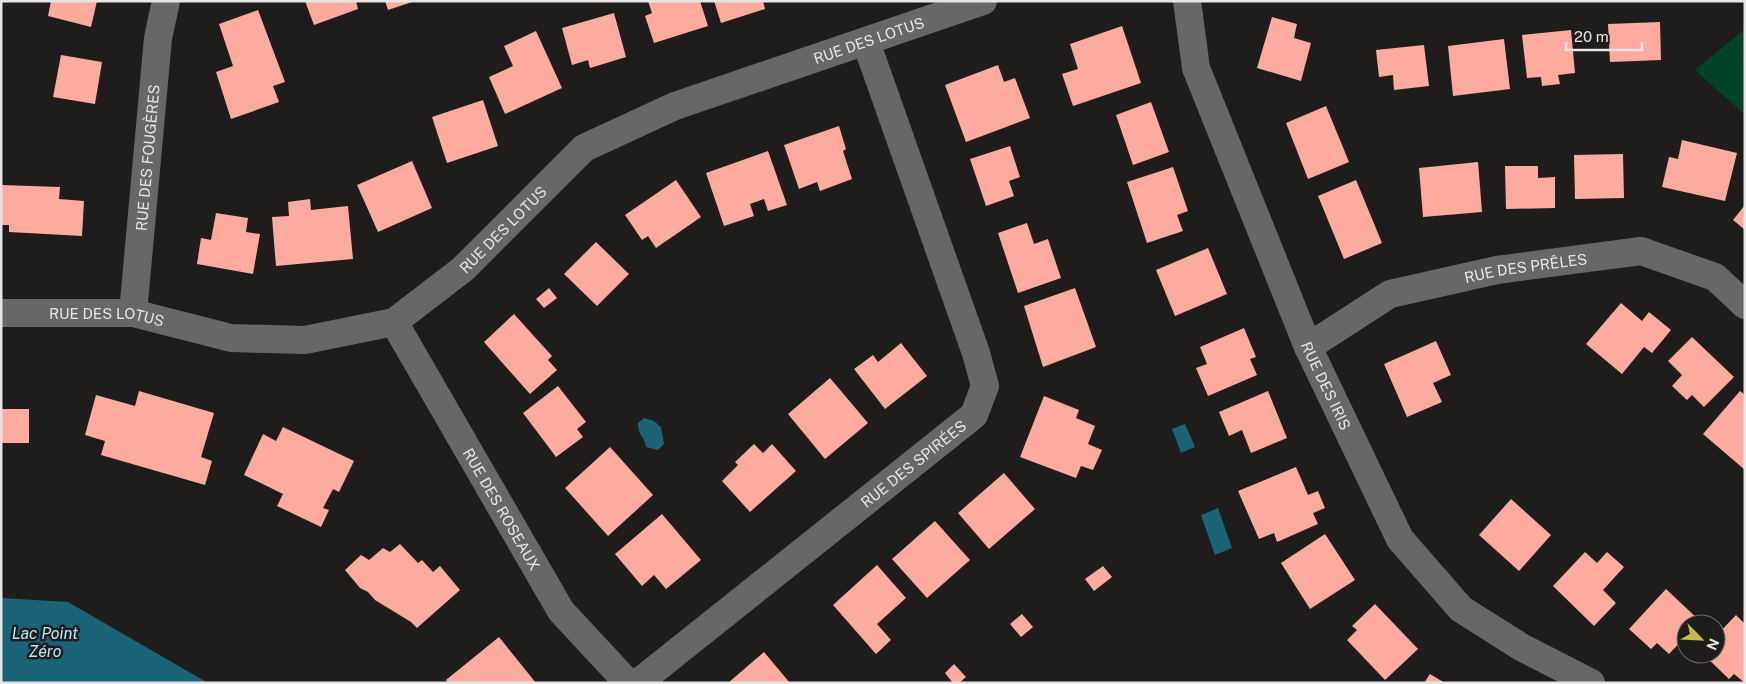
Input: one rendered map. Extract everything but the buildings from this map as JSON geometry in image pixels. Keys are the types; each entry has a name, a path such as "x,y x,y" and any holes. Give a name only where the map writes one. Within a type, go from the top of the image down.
{"street":[{"name":"RUE DES FOUGÈRES","path":"133,313 158,38 166,1"},
{"name":"RUE DES LOTUS","path":"1,313 133,313 231,338 296,340 305,340 394,322 463,269 584,148 675,106 983,1"},
{"name":"RUE DES IRIS","path":"1187,1 1196,68 1308,347 1400,539 1461,609 1521,647 1591,683"},
{"name":"RUE DES SPIRÉES","path":"638,683 974,415 985,386 973,344 866,42"},
{"name":"RUE DES PRÊLES","path":"1308,347 1390,294 1497,270 1641,251 1715,276 1745,305"},
{"name":"RUE DES ROSEAUX","path":"394,322 561,611 628,683"}],"green space":[{"path":"1745,29 1745,115 1695,70"}],"water":[{"path":"644,418 654,421 661,427 664,444 658,450 646,447 638,427 638,423"},
{"path":"1185,424 1195,447 1181,453 1172,429"},
{"path":"1218,508 1232,548 1215,555 1201,515"},
{"name":"Lac Point Zéro","path":"1,598 68,602 208,683 1,683"}]}
